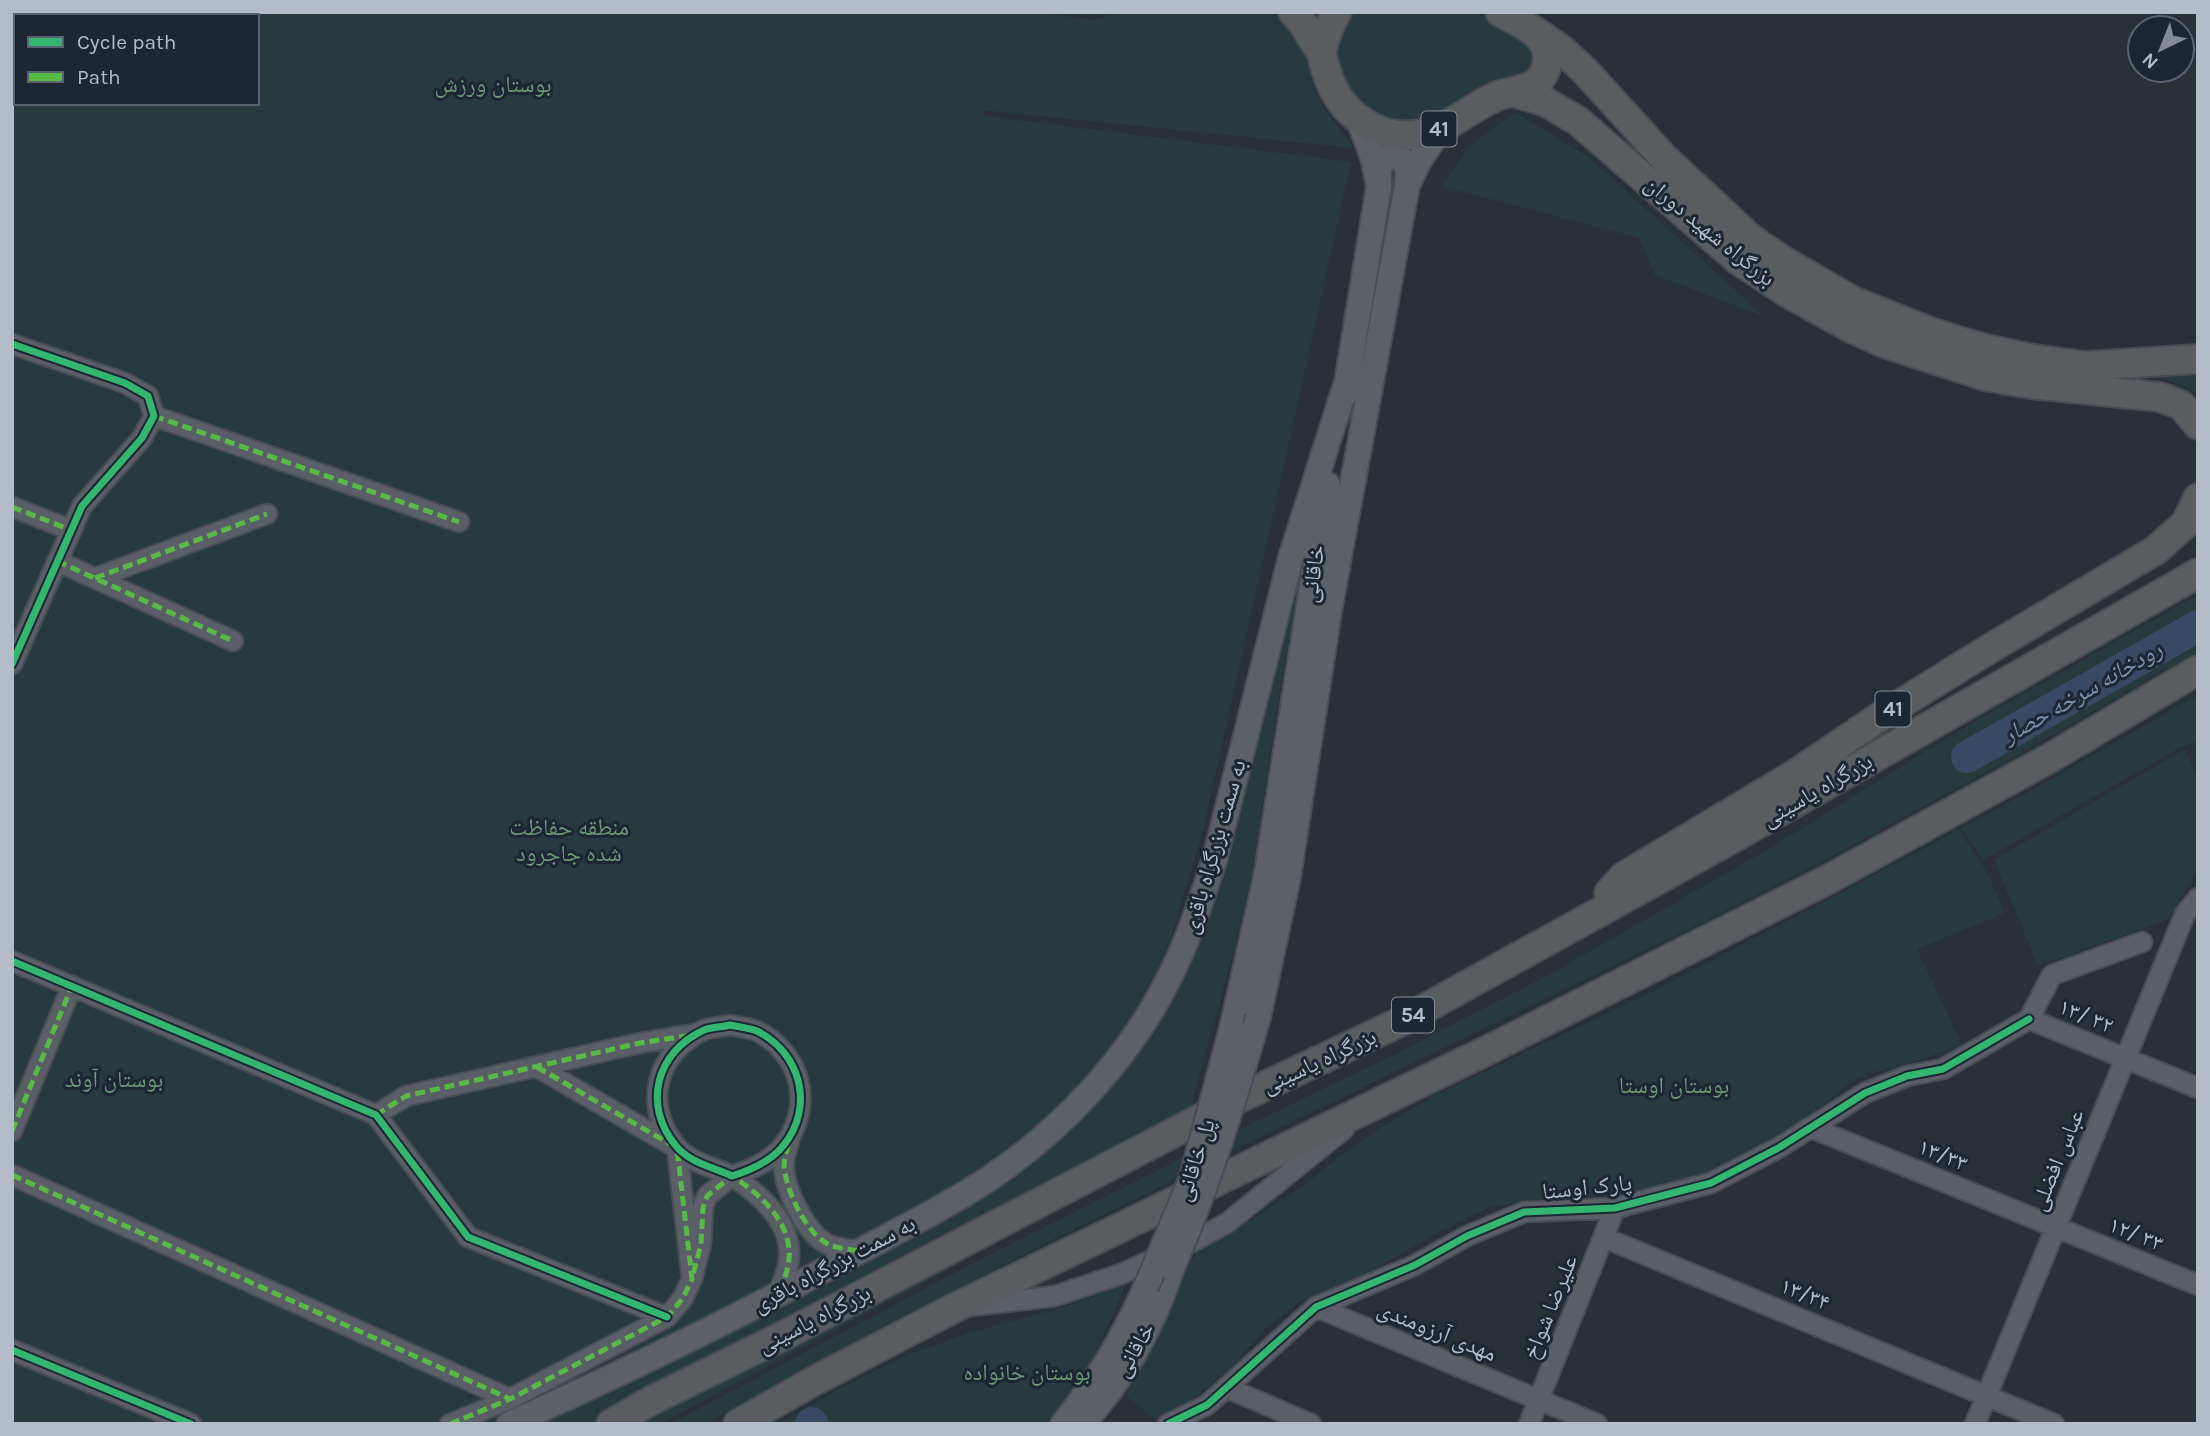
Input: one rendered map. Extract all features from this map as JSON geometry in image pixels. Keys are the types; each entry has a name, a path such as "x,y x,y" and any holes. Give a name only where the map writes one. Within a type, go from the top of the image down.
{"highway":[{"name":"41","path":"1293,12 1322,54 1331,87 1343,105 1359,121 1378,130 1399,135 1420,134 1441,128 1496,97 1535,84 1544,74 1548,62 1546,49 1533,30"},
{"path":"1322,54 1330,25 1337,12"},
{"name":"بزرگراه شهید دوران","path":"1500,12 1562,50 1585,71 1664,159 1750,238 1853,301 1936,334 1982,348 2035,359 2086,366 2198,359"},
{"name":"بزرگراه شهید دوران","path":"1512,92 1544,101 1578,121 1738,260 1788,293 1851,328 1884,343 1985,376 2054,387 2160,397 2181,405 2198,425"},
{"name":"41","path":"1584,920 1623,877 1797,773 1878,718 1989,649 2156,550 2186,523 2198,498"},
{"name":"بزرگراه یاسینی","path":"611,1424 652,1400 785,1335 1240,1098 1404,1020 2198,573"},
{"path":"738,1424 956,1307 1686,952 1829,879 2050,758 2198,670"},
{"path":"594,1424 652,1400"}],"main road":[{"name":"خاقانی","path":"1232,1028 1266,877 1317,541 1348,377 1379,186 1373,158 1359,121"},
{"name":"خاقانی","path":"1258,1018 1288,878 1329,612 1407,186 1441,128"},
{"path":"1379,186 1378,167 1382,160 1391,155 1400,158 1408,167 1407,186"},
{"name":"به سمت بزرگراه باقری","path":"509,1424 602,1383 777,1296 993,1176 1061,1121 1117,1059 1165,986 1186,943 1215,858 1291,557 1348,377"},
{"name":"پل خاقانی","path":"1172,1268 1193,1222 1226,1130 1258,1018"},
{"name":"پل خاقانی","path":"1146,1287 1191,1180 1232,1028"},
{"name":"خاقانی","path":"1082,1424 1132,1360 1161,1300 1172,1268"},
{"name":"خاقانی","path":"1063,1424 1100,1374 1132,1319 1146,1287"}],"street":[{"path":"12,344 125,383 148,396 153,416 142,438 82,506 12,664"},
{"path":"153,416 458,522"},
{"path":"12,507 71,530"},
{"path":"95,578 267,514"},
{"path":"57,561 233,641"},
{"name":"عباس افضلی","path":"1975,1424 2185,914 2198,898"},
{"path":"2029,1019 2052,975 2142,942"},
{"path":"12,961 376,1115 468,1237 667,1317"},
{"path":"12,1131 72,986"},
{"name":"۱۳/ ۳۲","path":"2029,1019 2198,1088"},
{"name":"پارک اوستا","path":"1168,1424 1207,1405 1315,1307 1415,1265 1467,1236 1524,1212 1615,1208 1711,1183 1812,1128 1865,1093 1907,1076 1943,1069 2029,1019"},
{"path":"450,1424 510,1399 667,1317 684,1298 692,1279 701,1244 703,1207 707,1196 732,1175 748,1171 782,1148 795,1128 801,1105 800,1082 791,1060 775,1042 754,1030 730,1025 706,1029 683,1042 668,1058 659,1080 657,1104 663,1128 677,1148 692,1279"},
{"path":"376,1115 406,1096 640,1043 698,1033"},
{"path":"537,1067 677,1148 696,1162 732,1175 764,1199 773,1212 789,1248 789,1262 777,1296"},
{"path":"956,1307 1055,1296 1110,1278 1194,1241 1227,1223 1376,1103"},
{"name":"۱۳/۳۳","path":"1812,1128 2056,1228"},
{"path":"791,1135 784,1163 787,1185 807,1224 828,1244 859,1251"},
{"path":"12,1175 510,1399"},
{"name":"علیرضا شواخ","path":"1529,1424 1615,1208"},
{"name":"۱۲/ ۳۳","path":"2056,1228 2198,1285"},
{"name":"۱۳/۳۴","path":"1605,1238 2054,1424"},
{"name":"مهدی آرزومندی","path":"1315,1307 1597,1424"},
{"path":"12,1350 191,1424"},
{"path":"1227,1388 1311,1424"}],"green space":[{"name":"منطقه حفاظت شده جاجرود","path":"12,12 1036,12 1092,20 1123,12 1272,12 1292,28 1302,43 1314,90 1326,112 1354,148 982,110 984,116 1351,162 1203,831 1164,961 1171,994 1317,491 1281,682 1253,868 1243,916 1193,1099 1201,1134 660,1424 12,1424"},
{"path":"1353,12 1476,12 1530,43 1538,69 1445,113 1408,126 1365,110 1348,91 1338,54 1343,29"},
{"path":"1515,112 1587,156 1765,317 1655,275 1639,238 1441,186 1471,145"},
{"path":"2198,366 2198,395 2170,381 2119,370"},
{"path":"2198,595 2198,651 2028,749 1842,851 1699,924 1004,1264 878,1329 705,1424 670,1424 981,1259 1392,1056 1550,974 1765,851 1974,722"},
{"path":"2198,695 2198,741 2181,747 1983,860 1961,828 2031,791"},
{"path":"2185,749 2198,780 2198,869 2169,919 2038,966 1994,860"},
{"name":"بوستان اوستا","path":"1959,830 1987,872 2005,913 1917,949 1962,1045 1854,1080 1811,1115 1720,1168 1675,1186 1638,1194 1538,1199 1490,1207 1441,1231 1362,1276 1299,1302 1265,1329 1231,1368 1194,1398 1156,1420 1125,1395 1156,1341 1180,1282 1198,1250 1267,1210 1376,1131 1433,1096 1652,992"},
{"name":"بوستان خانواده","path":"1126,1284 1087,1374 1053,1424 778,1424 853,1381 908,1355 966,1334 1067,1306"}],"waterway":[{"name":"رودخانه سرخه حصار","path":"1967,757 2198,626"}],"marked path":[{"path":"154,416 459,522"},
{"path":"12,507 71,530"},
{"path":"95,578 267,514"},
{"path":"57,561 233,641"},
{"path":"12,1131 72,986"},
{"path":"376,1115 406,1096 640,1043 692,1035"},
{"path":"537,1067 677,1148 692,1279 701,1244 703,1207 707,1196 732,1176 763,1200 780,1221 789,1246 787,1269 777,1296"},
{"path":"788,1144 784,1163 786,1176 804,1220 826,1243 859,1251"},
{"path":"12,1175 510,1399"},
{"path":"450,1424 510,1399 667,1317 683,1298 692,1279"}],"cycle path":[{"path":"12,344 125,383 148,396 154,416 142,438 82,506 12,664"},
{"path":"12,961 376,1115 468,1237 667,1317"},
{"path":"1168,1424 1207,1405 1316,1307 1415,1265 1467,1236 1524,1212 1615,1208 1711,1183 1780,1147 1865,1093 1907,1076 1943,1069 2029,1019"},
{"path":"730,1025 757,1031 784,1053 799,1082 800,1098 799,1115 783,1146 760,1164 732,1176 695,1161 676,1146 665,1130 657,1097 659,1081 675,1052 704,1030 730,1025"},
{"path":"12,1350 191,1424"}],"park label":[{"name":"بوستان ورزش","path":"493,84"},
{"name":"بوستان آوند","path":"114,1079"}]}
